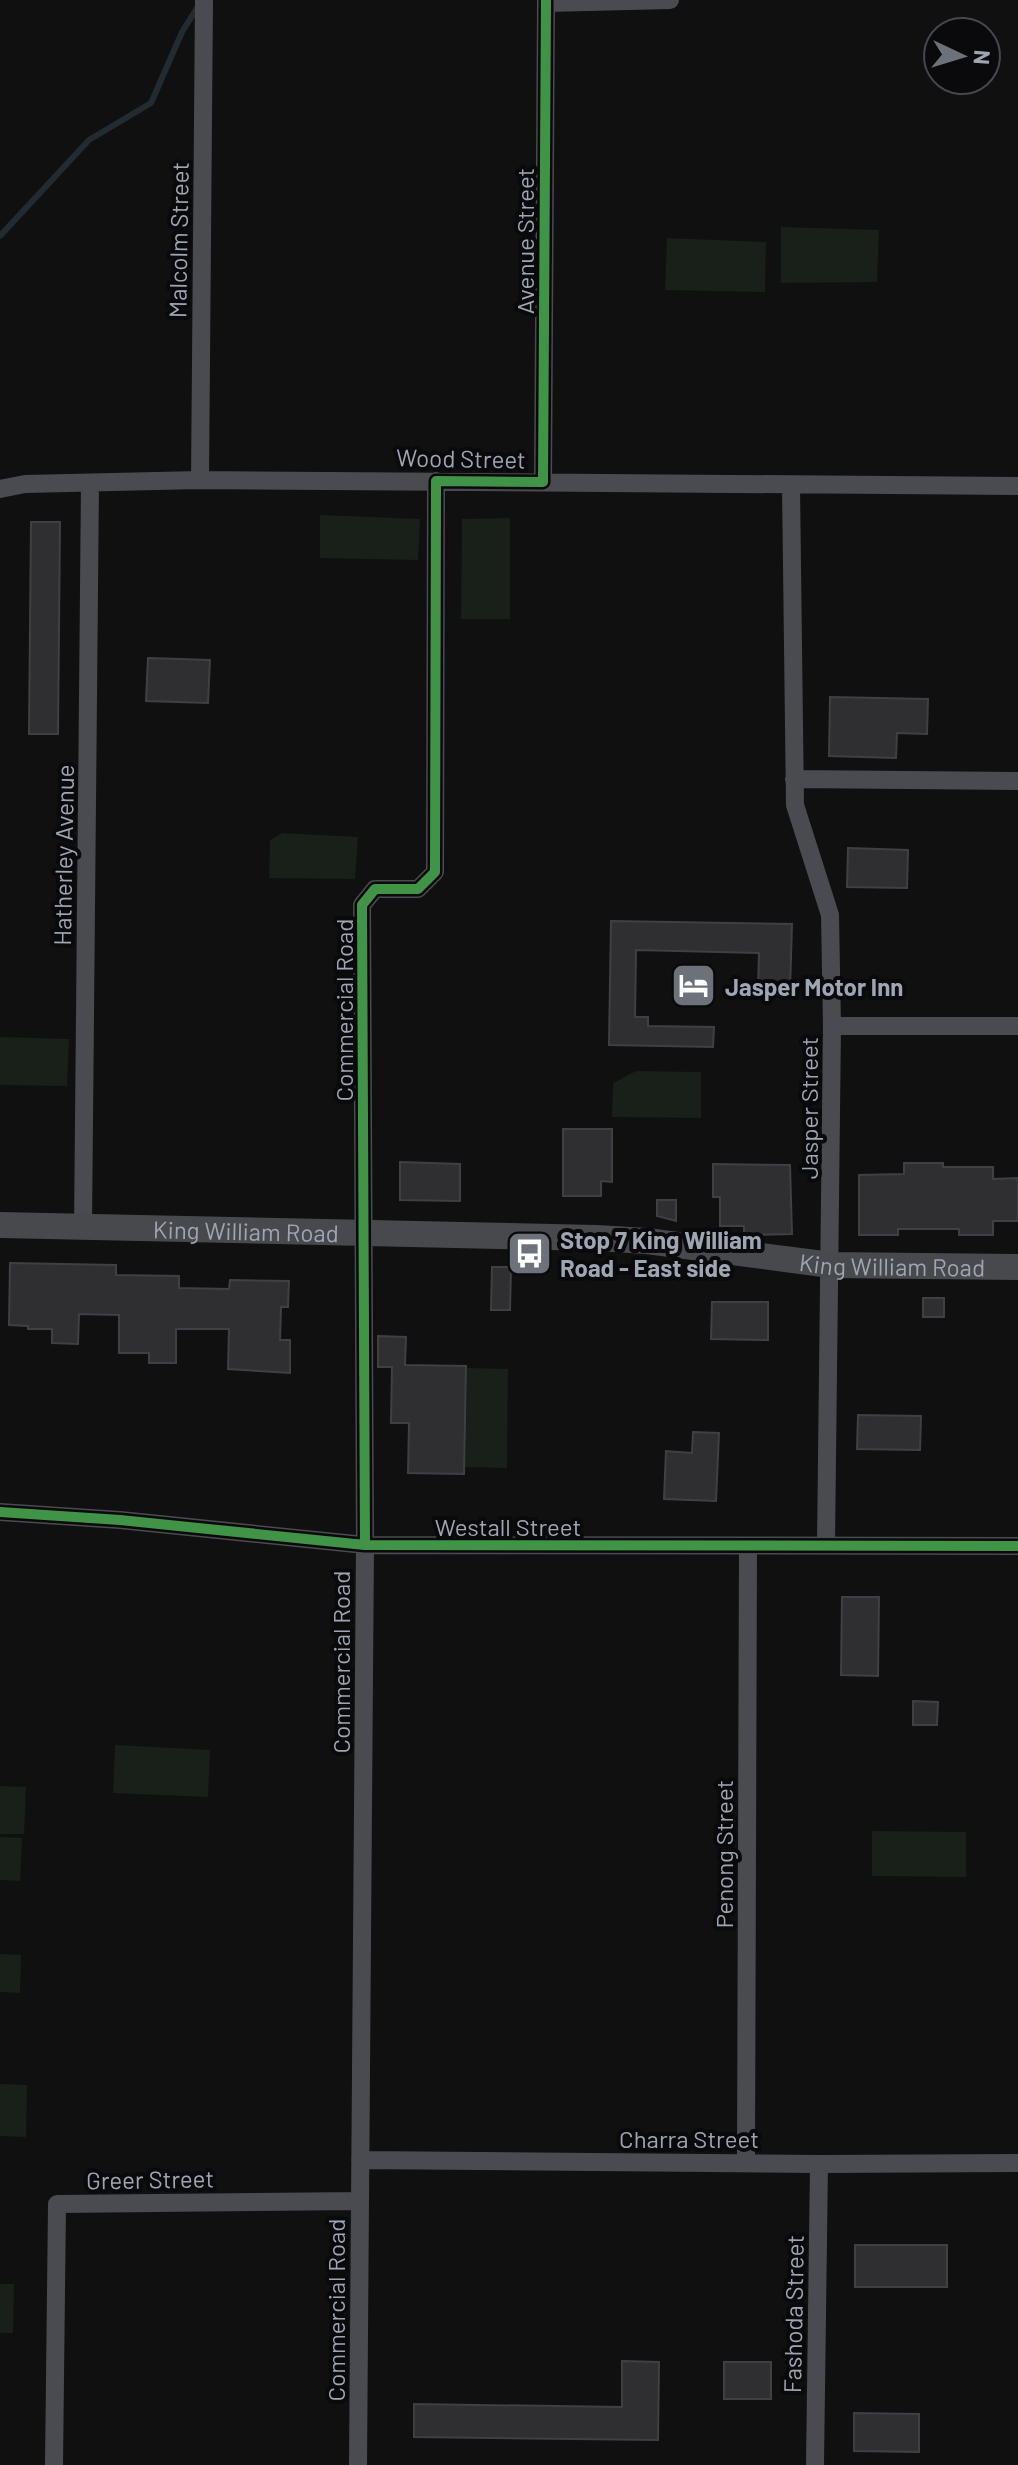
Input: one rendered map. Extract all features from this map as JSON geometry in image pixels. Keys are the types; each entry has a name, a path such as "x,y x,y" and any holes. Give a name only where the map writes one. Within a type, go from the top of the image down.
{"main road":[{"name":"King William Road","path":"0,1225 559,1237 647,1241 831,1265 1018,1267"}],"street":[{"path":"546,1 670,0"},
{"name":"Avenue Street","path":"543,482 546,1"},
{"name":"Malcolm Street","path":"200,480 204,6"},
{"name":"Wood Street","path":"0,489 25,484 200,480 1018,486"},
{"name":"Commercial Road","path":"358,2465 365,1545 362,905 375,889 418,889 435,872 436,481"},
{"name":"Hatherley Avenue","path":"83,1227 90,483"},
{"name":"Jasper Street","path":"791,485 795,805 830,915 831,1265 826,1545"},
{"path":"794,779 1018,781"},
{"path":"832,1026 1018,1026"},
{"name":"Westall Street","path":"0,1512 120,1520 365,1545 1018,1546"},
{"name":"Penong Street","path":"746,2162 748,1546"},
{"name":"Charra Street","path":"360,2160 1018,2163"},
{"name":"Fashoda Street","path":"815,2465 819,2164"},
{"name":"Greer Street","path":"54,2465 57,2204 360,2201"}],"shaded area":[{"path":"781,227 879,230 877,282 781,283"},
{"path":"667,238 766,242 765,292 665,290"},
{"path":"320,515 420,519 418,560 320,558"},
{"path":"510,518 510,619 461,619 462,519"},
{"path":"282,833 358,837 355,879 269,878 270,840"},
{"path":"0,1037 69,1039 67,1086 0,1085"},
{"path":"636,1071 701,1072 701,1118 612,1117 613,1083"},
{"path":"467,1368 508,1369 507,1468 465,1467"},
{"path":"115,1745 210,1750 208,1797 113,1793"},
{"path":"0,1786 26,1787 24,1834 0,1834"},
{"path":"872,1831 966,1832 966,1877 872,1876"},
{"path":"0,1837 22,1838 20,1881 0,1880"},
{"path":"0,1954 21,1955 20,1993 0,1992"},
{"path":"0,2084 27,2085 26,2137 0,2136"},
{"path":"0,2284 14,2284 13,2333 0,2333"}],"building":[{"path":"31,522 60,522 58,734 29,734"},
{"path":"148,658 210,660 208,703 146,701"},
{"path":"830,697 928,699 927,734 897,733 896,758 829,756"},
{"path":"848,848 908,850 907,888 847,887"},
{"path":"611,921 792,924 790,990 758,990 759,953 636,950 635,1017 648,1017 648,1026 714,1027 713,1047 609,1045"},
{"path":"563,1129 612,1129 612,1182 601,1181 601,1196 563,1196"},
{"path":"400,1162 460,1164 460,1201 400,1200"},
{"path":"904,1163 993,1167 993,1179 1018,1178 1018,1221 993,1221 993,1235 959,1235 959,1229 898,1229 898,1235 859,1235 859,1175 904,1174"},
{"path":"713,1164 790,1165 792,1234 744,1235 744,1226 720,1226 720,1197 713,1197"},
{"path":"657,1200 676,1200 676,1221 657,1216"},
{"path":"10,1263 116,1265 116,1275 179,1276 179,1288 229,1289 230,1280 289,1281 288,1307 281,1307 280,1340 290,1340 290,1373 228,1369 229,1329 176,1329 176,1363 149,1363 149,1353 119,1353 119,1315 79,1314 78,1344 52,1343 52,1329 9,1325"},
{"path":"492,1267 511,1267 510,1310 491,1310"},
{"path":"923,1298 944,1298 944,1317 923,1317"},
{"path":"712,1302 768,1302 768,1340 711,1339"},
{"path":"378,1336 406,1337 405,1365 466,1366 464,1474 408,1473 409,1423 391,1423 392,1367 378,1367"},
{"path":"858,1415 921,1416 920,1450 857,1449"},
{"path":"693,1432 719,1433 716,1501 664,1499 666,1451 692,1453"},
{"path":"842,1597 879,1597 878,1676 841,1675"},
{"path":"913,1701 938,1702 937,1725 913,1725"},
{"path":"855,2245 947,2245 947,2287 855,2287"},
{"path":"622,2361 659,2362 658,2440 414,2437 414,2404 622,2407"},
{"path":"724,2362 771,2362 771,2399 724,2399"},
{"path":"854,2413 919,2414 919,2452 854,2451"}],"waterway":[{"path":"0,236 89,140 151,103 182,32 197,8"}],"cycle path":[{"path":"365,1545 362,905 375,889 418,889 435,872 436,481 543,482 546,0"},
{"path":"0,1512 120,1520 365,1545 1018,1546"}],"place":[{"name":"Jasper Motor Inn","path":"694,986"},
{"name":"Stop 7 King William Road - East side","path":"529,1253"}]}
